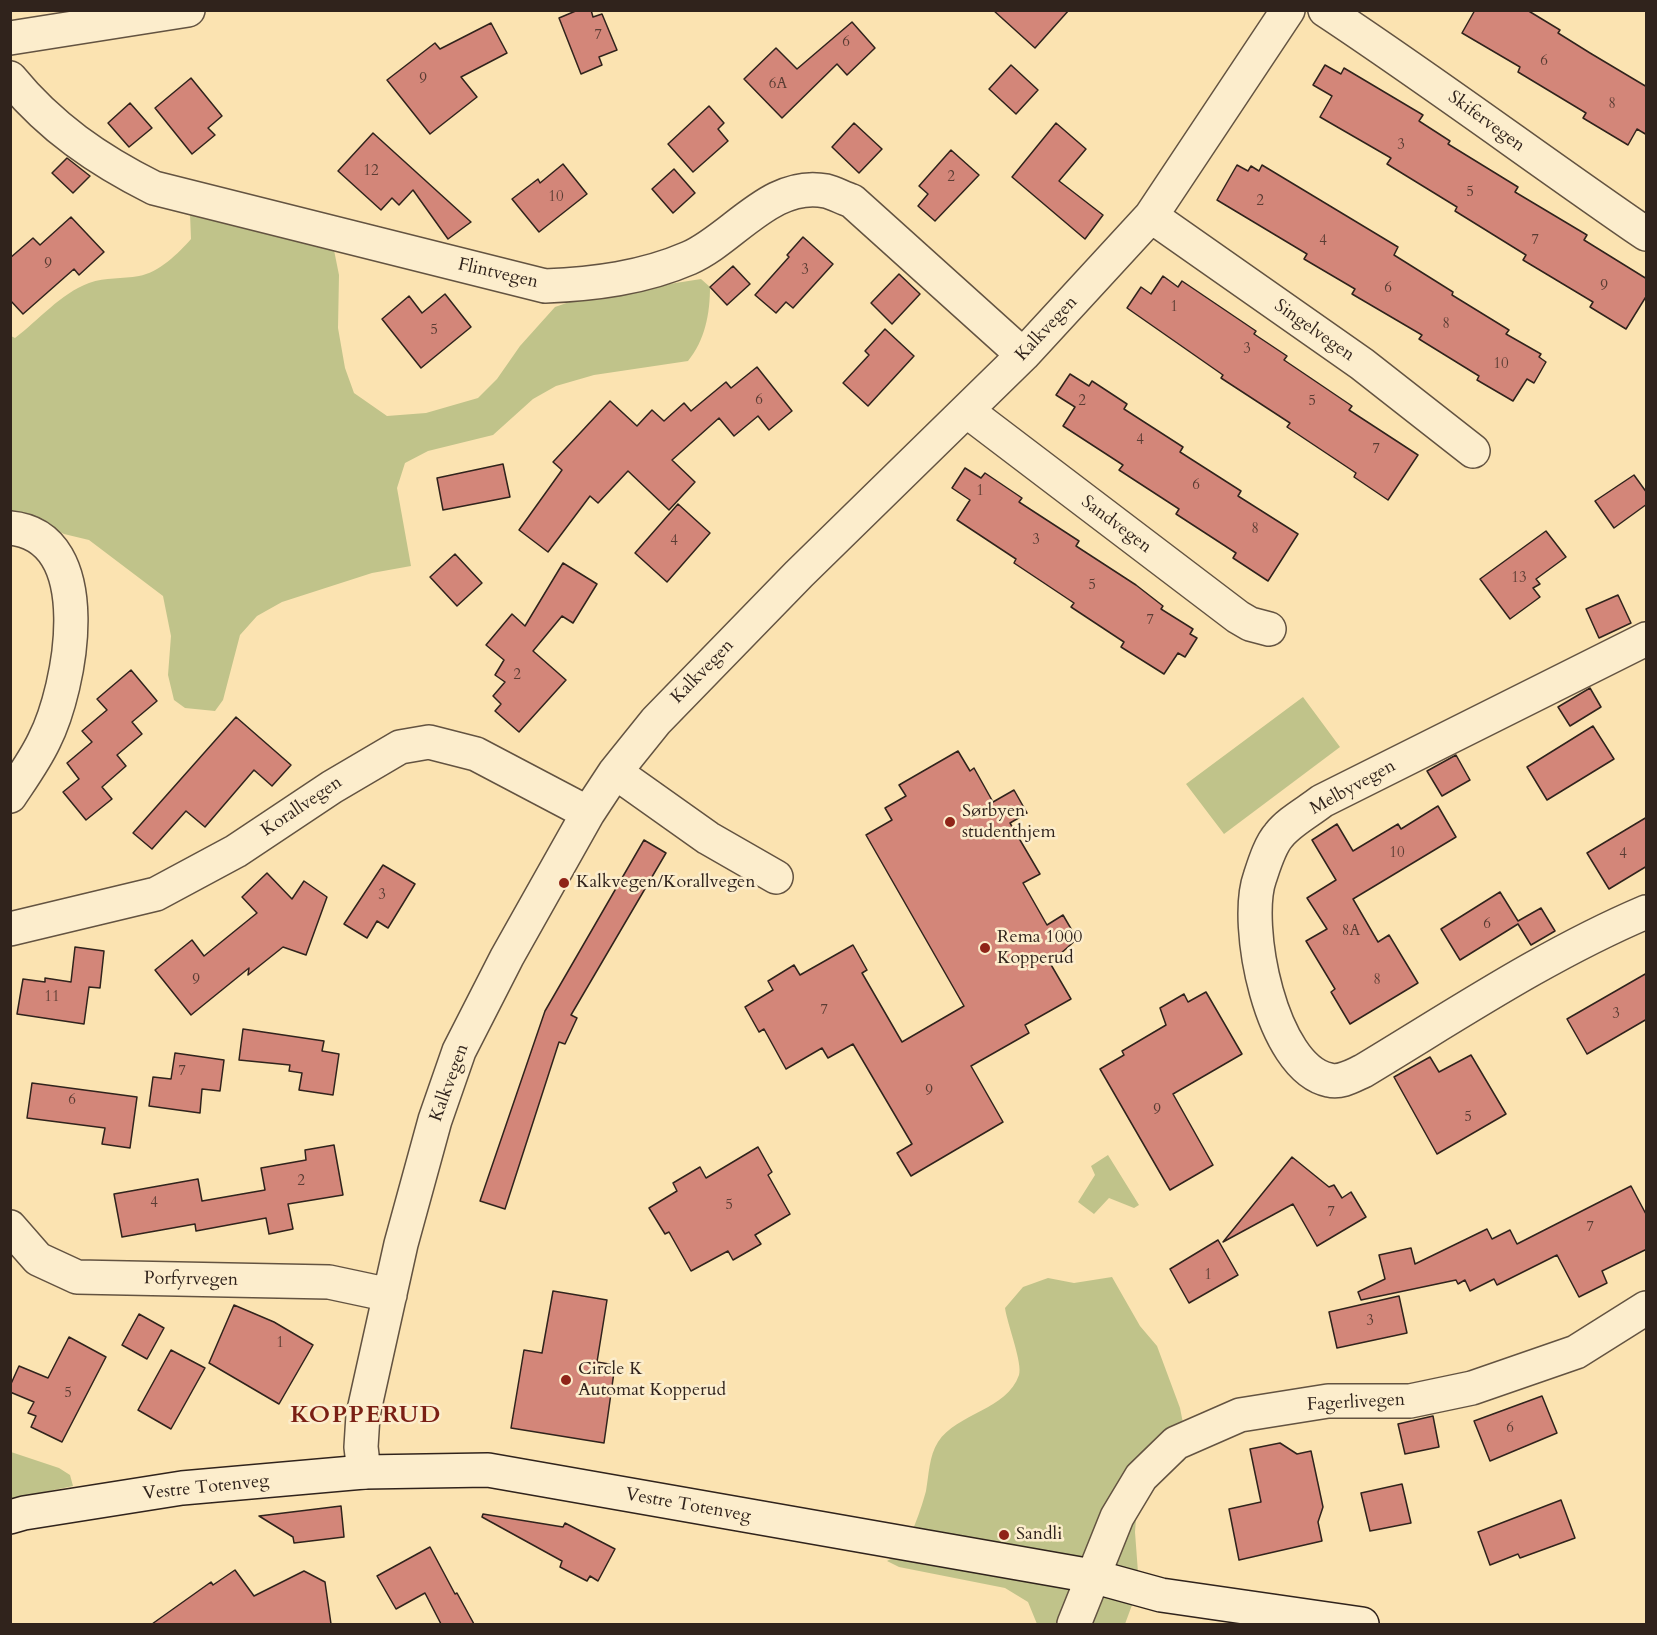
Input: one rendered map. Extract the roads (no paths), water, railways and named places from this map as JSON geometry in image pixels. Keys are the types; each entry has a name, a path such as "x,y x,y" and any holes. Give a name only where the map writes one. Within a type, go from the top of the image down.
{"street":[{"path":"10,38 188,10"},
{"name":"Kalkvegen","path":"364,1472 361,1447 363,1415 390,1295 435,1120 459,1052 507,957 588,813 615,772 656,721 894,480 1023,355 1151,216 1288,10"},
{"name":"Skifervegen","path":"1325,10 1401,60 1532,156 1647,234"},
{"name":"Flintvegen","path":"10,78 53,124 82,148 116,170 154,188 545,286 602,282 672,266 712,245 775,199 803,191 826,191 852,201 1023,355"},
{"name":"Singelvegen","path":"1151,216 1362,364 1473,451"},
{"name":"Sandvegen","path":"967,411 1238,617 1250,624 1269,628"},
{"path":"10,528 25,529 44,540 59,559 69,597 70,639 64,686 44,741 10,796"},
{"name":"Melbyvegen","path":"1647,639 1322,801 1278,836 1259,880 1256,923 1261,973 1268,1002 1279,1030 1305,1065 1319,1077 1339,1081 1363,1071 1536,967 1611,927 1647,912"},
{"name":"Korallvegen","path":"10,929 156,894 236,851 332,787 400,747 429,742 476,754 588,813"},
{"path":"615,772 708,838 777,877"},
{"name":"Porfyrvegen","path":"10,1227 38,1259 77,1277 329,1282 390,1295"},
{"name":"Fagerlivegen","path":"1074,1624 1117,1516 1142,1477 1176,1443 1240,1415 1329,1401 1410,1401 1472,1388 1576,1352 1647,1308"},
{"name":"Vestre Totenveg","path":"10,1518 24,1513 182,1488 364,1472 488,1470 1092,1576 1161,1596 1362,1624"}],"place":[{"name":"Sørbyen studenthjem","path":"950,822"},
{"name":"Kalkvegen/Korallvegen","path":"564,883"},
{"name":"Rema 1000 Kopperud","path":"985,948"},
{"name":"Circle K Automat Kopperud","path":"566,1380"},
{"name":"Sandli","path":"1004,1535"}],"district":[{"name":"KOPPERUD","path":"366,1416"}]}
